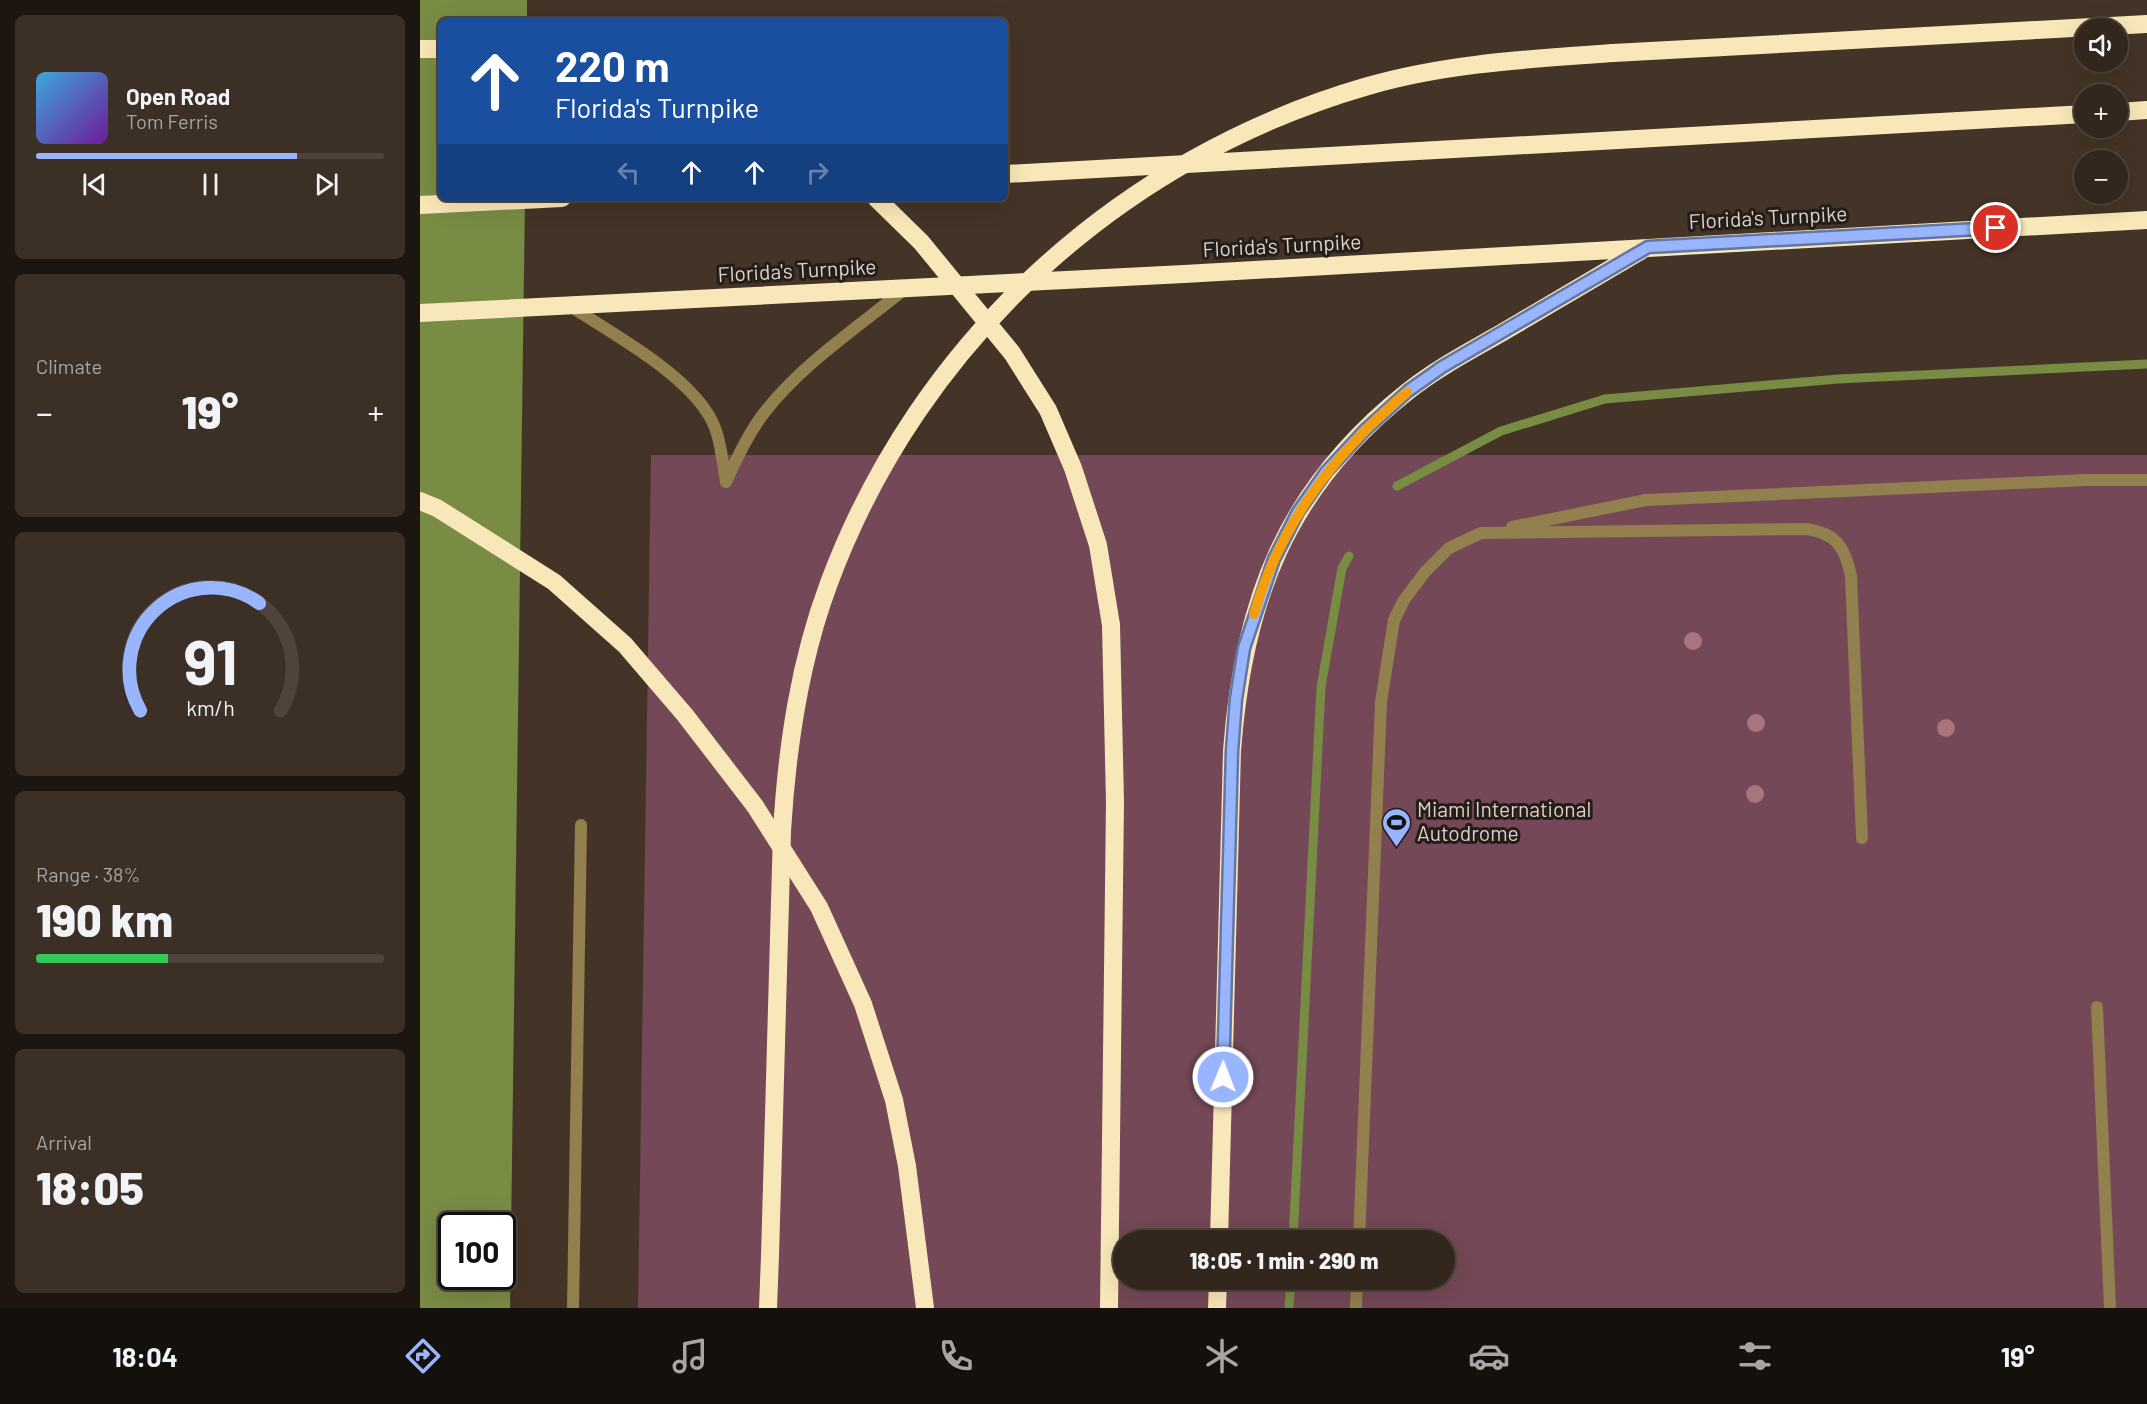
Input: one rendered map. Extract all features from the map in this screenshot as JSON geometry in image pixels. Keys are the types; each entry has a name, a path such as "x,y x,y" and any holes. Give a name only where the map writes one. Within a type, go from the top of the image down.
{"highway":[{"path":"768,1308 782,831 794,709 828,584 855,521 885,464 925,400 966,346 1045,265 1088,229 1163,174 1242,133 1316,103 1370,85 1437,70 1518,60 1613,53 2147,24"},
{"path":"420,49 438,49"},
{"path":"2128,111 2147,110"},
{"path":"1008,174 2074,115"},
{"path":"420,205 501,201"},
{"path":"879,201 921,242 1012,353 1047,410 1073,468 1098,545 1112,625 1114,802 1109,1308"},
{"name":"Florida's Turnpike","path":"420,313 2147,220"},
{"path":"1219,1230 1232,751 1236,699 1244,648 1274,559 1298,512 1326,472 1378,416 1442,367 1648,247"},
{"path":"420,501 437,508 554,582 625,645 685,715 754,806 819,907 863,1004 896,1111 907,1166 925,1308"},
{"path":"1217,1308 1218,1290"}],"lane":[{"path":"570,306 691,390 711,419 720,444 726,482 744,444 763,414 786,388 906,288"},
{"path":"1359,1230 1381,702 1394,620 1404,600 1425,572 1449,549 1481,533 1646,501 2085,480 2147,480"},
{"path":"1481,533 1806,529 1821,531 1832,537 1846,554 1851,576 1862,838"},
{"path":"573,1308 580,825"},
{"path":"2097,1007 2110,1308"},
{"path":"1356,1308 1357,1290"}],"shaded area":[{"path":"420,0 527,0 527,18 438,18 438,201 525,201 511,1212 438,1212 438,1290 510,1290 510,1308 420,1308"},
{"name":"Miami International Autodrome","path":"651,455 2147,455 2147,1308 638,1308"}],"waterway":[{"path":"1397,486 1501,431 1605,399 1838,379 2147,364"},
{"path":"1294,1230 1321,687 1342,568 1349,556"},
{"path":"1289,1308 1290,1290"}],"slow traffic":[{"path":"1254,614 1274,559 1298,512 1312,491 1351,443 1407,392"}],"place":[{"name":"Miami International Autodrome","path":"1396,848"}],"route":[{"path":"1223,1077 1232,751 1236,699 1244,648 1256,605 1274,559 1298,512 1326,472 1351,443 1378,416 1442,367 1648,247 1996,228"}]}
